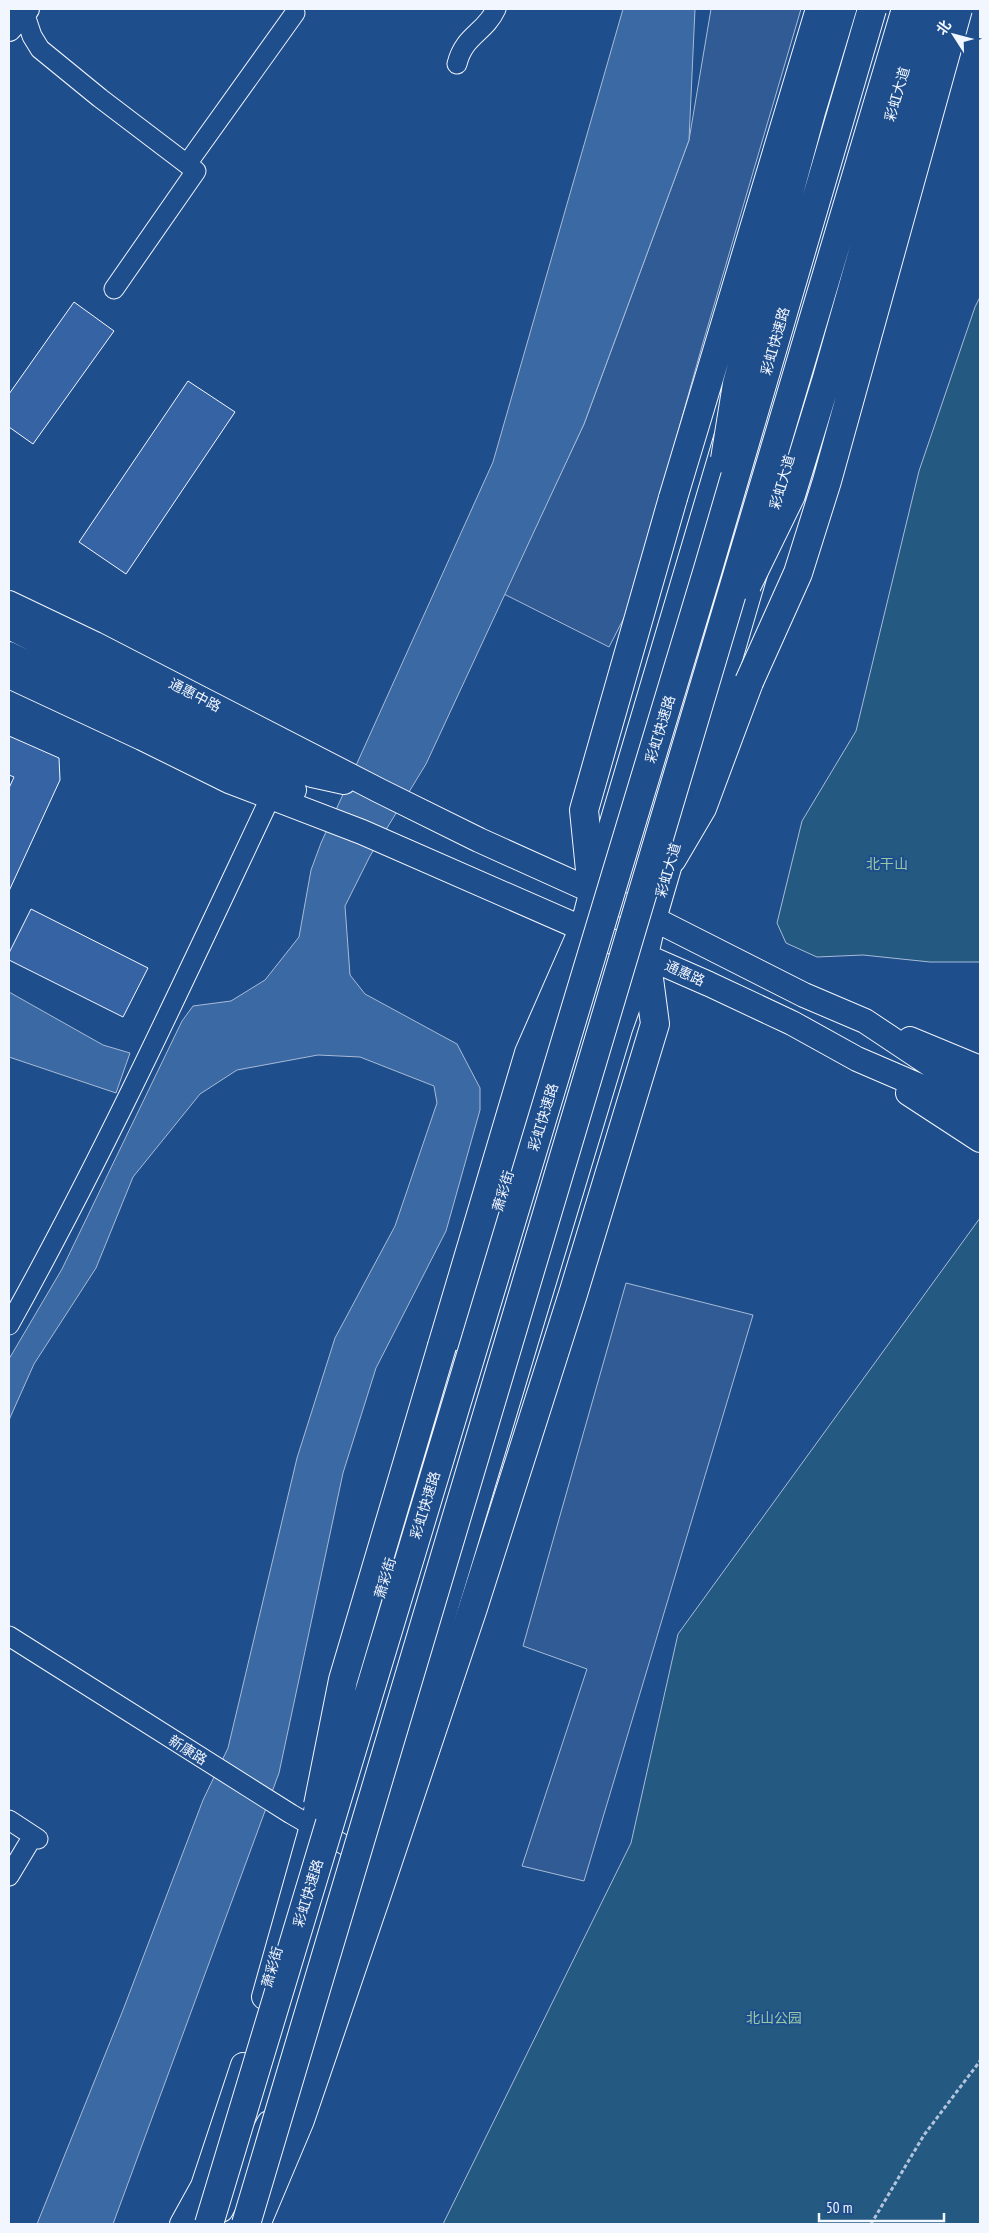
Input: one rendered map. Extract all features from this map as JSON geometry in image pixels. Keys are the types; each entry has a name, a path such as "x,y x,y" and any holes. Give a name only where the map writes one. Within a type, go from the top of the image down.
{"highway":[{"path":"592,890 584,810 673,498 820,9"},
{"path":"708,568 737,384 811,112 842,9"},
{"name":"彩虹快速路","path":"211,2224 287,1964 708,568 872,9"},
{"name":"彩虹快速路","path":"246,2224 906,9"},
{"path":"712,655 790,496 827,378 932,9"},
{"path":"672,858 702,808 749,682 798,573 827,481 958,9"},
{"path":"287,1964 343,1680 529,1053 583,930"},
{"path":"256,2224 300,2120 473,1608 541,1396 655,1024 646,956"}],"main road":[{"path":"9,29 29,9"},
{"path":"583,930 592,890 816,135 856,9"},
{"name":"彩虹大道","path":"646,956 654,919 922,9"},
{"name":"通惠中路","path":"9,602 95,644 380,791 592,890"},
{"name":"通惠中路","path":"9,627 184,712 225,735 312,775 380,791"},
{"path":"9,654 310,798 362,832"},
{"path":"9,676 229,781 362,832"},
{"name":"通惠路","path":"362,832 646,956 792,1023 856,1059 929,1090 980,1116"},
{"path":"592,890 654,919 804,996 980,1068"},
{"name":"萧彩街","path":"182,2224 203,2186 248,2052 346,1705 583,930"},
{"path":"211,2224 300,2067 370,1860 620,1029 646,956"},
{"path":"865,1021 943,1073 980,1091"},
{"path":"856,1059 980,1140"}],"street":[{"path":"29,9 32,36 40,49 100,98 196,171 114,289"},
{"path":"457,64 460,52 467,40 491,20 496,9"},
{"path":"187,164 295,13"},
{"path":"9,1325 51,1249 128,1099 271,796"},
{"name":"新康路","path":"9,1636 291,1814 370,1860"},
{"path":"9,1820 35,1838 9,1876"}],"path":[{"path":"871,2224 924,2135 980,2061"}],"green space":[{"name":"北干山","path":"980,297 980,962 930,962 863,955 817,957 786,943 777,923 802,821 856,731 919,471"},
{"name":"北山公园","path":"980,1218 980,2224 443,2224 631,1843 678,1634"}],"shaded area":[{"path":"623,9 695,9 689,140 584,424 426,764 370,856 345,906 350,975 365,994 457,1044 480,1088 480,1110 446,1231 376,1368 343,1473 279,1773 113,2224 37,2224 123,2010 203,1800 228,1748 297,1458 335,1338 395,1226 437,1103 434,1086 360,1057 318,1055 237,1070 200,1094 133,1177 96,1268 34,1364 9,1420 9,1359 62,1269 182,1021 193,1006 231,1001 265,980 299,937 311,870 321,843 493,462"},
{"path":"711,9 801,9 702,346 628,610 609,647 504,594 584,424 689,140"},
{"path":"9,992 103,1045 130,1053 116,1093 9,1057"},
{"path":"626,1283 753,1315 584,1881 522,1866 587,1669 523,1646"}],"building":[{"path":"74,302 114,331 33,444 9,427 9,394"},
{"path":"188,381 235,412 126,574 79,542"},
{"path":"9,736 59,758 60,780 9,891 9,788 14,777 9,775"},
{"path":"31,909 148,968 123,1017 9,960 9,953"}]}
